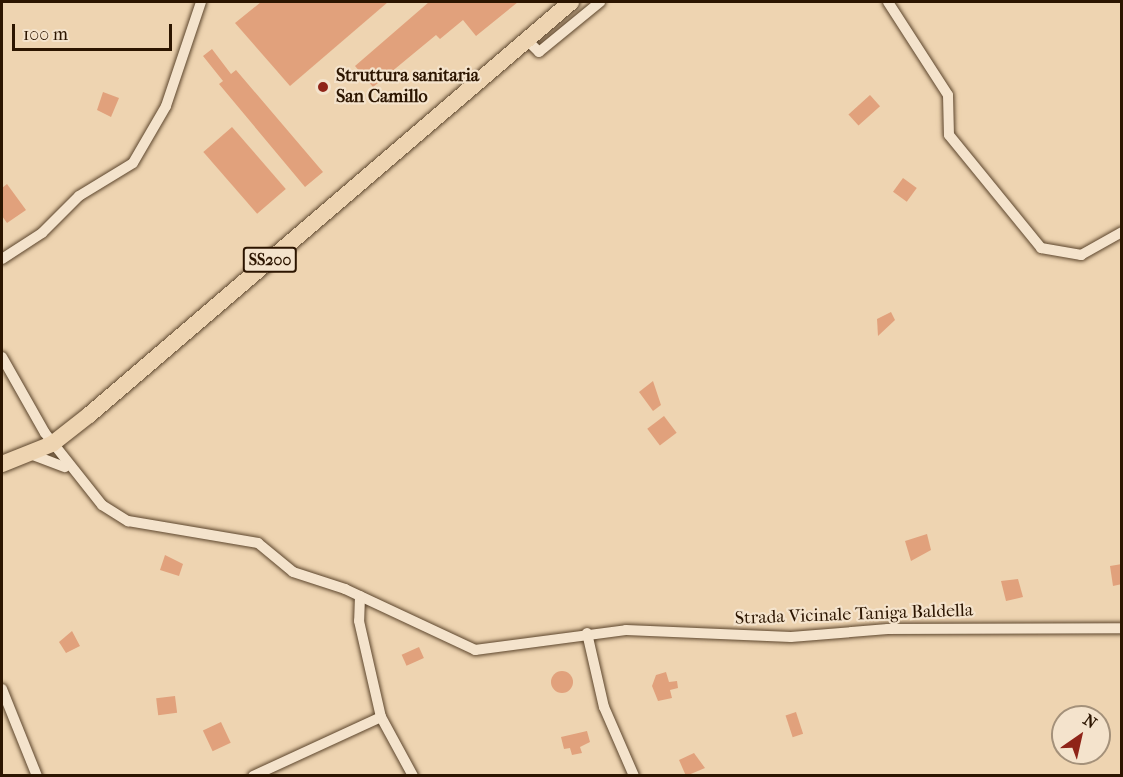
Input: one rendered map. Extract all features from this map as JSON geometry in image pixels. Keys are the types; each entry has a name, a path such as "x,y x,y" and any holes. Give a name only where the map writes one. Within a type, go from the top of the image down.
{"main road":[{"name":"SS200","path":"2,464 52,444 75,426 571,2"}],"street":[{"path":"2,259 42,233 79,195 133,163 166,106 201,2"},
{"path":"527,40 539,52 600,2"},
{"path":"888,2 948,95 949,135 1041,248 1081,255 1122,232"},
{"name":"Strada Vicinale Taniga Baldella","path":"2,357 52,444 102,506 128,520 258,543 293,572 360,596 475,650 587,633 626,630 791,637 888,628 1122,628"},
{"path":"74,473 64,444 75,426"},
{"name":"Strada Vicinale Taniga Baldella","path":"21,456 53,458 74,473"},
{"path":"360,596 359,621 381,717 413,776"},
{"path":"587,633 604,707 634,776"},
{"path":"2,689 37,776"},
{"path":"253,776 381,717"}],"building":[{"path":"261,2 388,2 290,86 235,23"},
{"path":"429,2 518,2 476,36 463,20 440,39 436,35 373,87 355,66"},
{"path":"212,49 231,74 236,70 323,172 305,187 219,84 223,81 203,56"},
{"path":"103,92 119,98 111,117 97,110"},
{"path":"870,95 880,106 858,126 848,114"},
{"path":"232,127 286,189 257,214 203,152"},
{"path":"903,178 917,188 907,202 893,192"},
{"path":"7,184 26,210 7,223 2,216 2,188"},
{"path":"891,312 895,320 878,336 877,319"},
{"path":"653,381 661,405 653,411 639,392"},
{"path":"664,416 677,433 660,445 647,429"},
{"path":"927,534 931,550 911,561 905,541"},
{"path":"165,555 183,564 179,576 160,570"},
{"path":"1122,564 1122,584 1113,586 1110,566"},
{"path":"1018,579 1023,597 1006,601 1001,581"},
{"path":"72,631 80,646 66,653 59,642"},
{"path":"419,647 424,658 407,666 402,655"},
{"path":"562,671 570,674 573,682 570,690 562,693 554,690 551,682 554,674"},
{"path":"666,672 669,682 677,681 678,688 670,690 672,698 658,701 652,686 656,675"},
{"path":"175,696 177,713 158,715 156,698"},
{"path":"796,712 803,734 793,737 786,715"},
{"path":"221,722 231,743 213,751 203,730"},
{"path":"587,731 590,742 580,747 582,753 572,755 570,748 564,749 561,737"},
{"path":"694,753 705,768 686,776 679,760"}],"place":[{"name":"Struttura sanitaria San Camillo","path":"323,87"}]}
